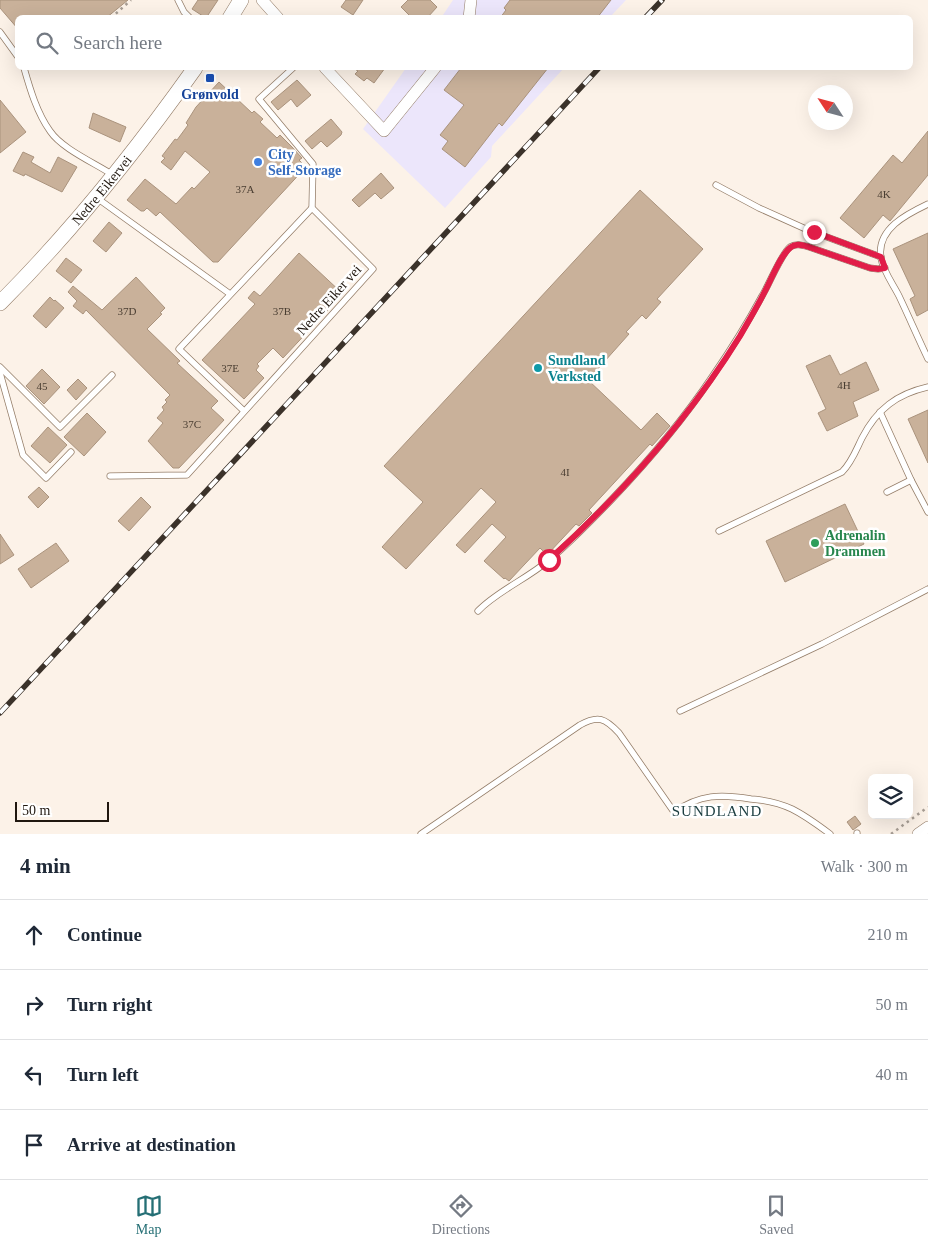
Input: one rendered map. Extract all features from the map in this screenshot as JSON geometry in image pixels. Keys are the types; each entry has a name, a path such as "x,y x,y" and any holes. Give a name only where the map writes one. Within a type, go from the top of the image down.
{"main road":[{"path":"232,15 241,0"},
{"name":"Nedre Eikervei","path":"0,303 97,198 194,70"}],"street":[{"path":"262,0 275,15"},
{"path":"469,15 471,0"},
{"path":"327,70 384,131 433,70"},
{"path":"918,834 928,826"}],"lane":[{"path":"178,0 187,15"},
{"path":"0,32 15,53"},
{"path":"25,70 32,97 50,132 64,145 115,176"},
{"path":"244,411 179,349 312,208 314,164 259,99 291,70"},
{"path":"716,185 757,207 808,230 881,257"},
{"path":"97,198 230,294"},
{"path":"928,204 912,212 889,230 883,238 881,247 881,257 885,268 928,359"},
{"name":"Nedre Eiker vei","path":"110,476 187,475 373,269 312,208"},
{"path":"478,611 494,597 527,578 549,560 590,522 657,450 689,410 739,336 764,294 785,252 792,246 809,247 870,268 885,268"},
{"path":"0,367 60,427 112,375"},
{"path":"0,373 23,455 46,478 71,452"},
{"path":"719,531 842,472 850,464 871,423 889,403 902,395 928,387"},
{"path":"880,412 928,512"},
{"path":"886,492 911,480"},
{"path":"680,711 837,637 928,589"},
{"path":"421,834 580,725 595,718 607,722 619,732 674,812 707,796 737,796 790,808 816,823 830,834"}],"path":[{"path":"114,15 131,0"},
{"path":"891,834 928,807"}],"shaded area":[{"path":"453,0 626,0 612,15 443,15"},
{"path":"405,70 562,70 492,146 491,157 445,208 363,129"}],"building":[{"path":"0,0 128,0 110,15 15,15 15,26 0,8"},
{"path":"198,0 218,0 208,15 201,15 192,9"},
{"path":"346,0 363,0 353,15 341,7"},
{"path":"408,0 430,0 437,7 430,15 409,15 401,7"},
{"path":"510,0 611,0 599,15 502,15 506,10 504,8"},
{"path":"356,70 384,70 374,83 367,78 364,81 355,74 358,71"},
{"path":"459,70 546,70 502,126 499,123 465,167 442,149 448,141 440,135 464,105 444,90"},
{"path":"297,80 311,95 297,107 291,99 278,110 271,102"},
{"path":"219,82 252,113 254,111 263,119 260,122 277,138 280,135 302,158 299,160 306,167 218,262 213,262 160,212 156,216 147,208 141,211 127,200 145,179 176,204 210,172 185,151 171,170 161,162 165,158 162,156 188,125 186,123 196,107"},
{"path":"0,100 26,132 0,153"},
{"path":"93,113 126,127 120,142 89,128"},
{"path":"331,119 342,132 341,135 327,147 321,141 312,149 305,141"},
{"path":"928,131 928,175 890,221 883,215 864,238 840,218 893,155 902,163"},
{"path":"23,152 34,157 31,162 50,173 58,157 77,167 62,192 25,174 24,176 13,171"},
{"path":"381,173 394,188 381,199 375,193 359,207 352,200"},
{"name":"Sundland Verksted","path":"640,190 703,249 657,299 661,302 646,319 642,315 626,332 629,334 588,380 641,430 657,413 670,426 652,446 650,444 589,510 592,513 579,526 576,524 547,555 540,548 509,581 504,579 484,561 506,537 492,524 465,553 456,545 496,502 481,488 406,569 382,547 423,502 384,466"},
{"path":"109,222 122,233 106,252 93,241"},
{"path":"928,233 928,310 917,316 910,299 915,296 893,249"},
{"path":"299,253 343,294 283,358 273,348 257,364 259,366 256,370 264,378 244,399 202,360 255,304 248,298 254,291 260,296"},
{"path":"66,258 82,270 71,283 56,271"},
{"path":"136,277 165,308 160,313 162,314 147,329 180,361 177,363 218,401 211,408 224,420 179,468 173,468 148,441 163,423 157,418 164,410 162,407 170,395 86,310 83,314 73,306 77,301 68,292 73,286 102,310"},
{"path":"50,297 64,308 46,328 33,316"},
{"path":"830,355 840,375 866,362 879,390 853,402 858,416 827,431 818,413 826,409 806,366"},
{"path":"42,369 60,387 44,404 26,386"},
{"path":"78,379 87,388 76,400 67,390"},
{"path":"928,410 928,463 908,419"},
{"path":"87,413 106,432 84,456 64,437"},
{"path":"48,427 67,445 50,463 31,446"},
{"path":"39,487 49,497 38,508 28,497"},
{"path":"141,497 151,507 129,531 118,521"},
{"name":"Adrenalin Drammen","path":"845,504 864,544 785,582 766,541"},
{"path":"0,534 14,555 0,564"},
{"path":"56,543 69,561 31,588 18,569"},
{"path":"855,816 861,824 853,830 847,822"}],"railway":[{"path":"648,15 662,0"},
{"path":"0,713 597,70"}],"place":[{"name":"Grønvold","path":"210,78"},
{"name":"City Self-Storage","path":"258,162"},
{"name":"Sundland Verksted","path":"538,368"},
{"name":"Adrenalin Drammen","path":"815,543"}],"district":[{"name":"SUNDLAND","path":"717,811"}],"route":[{"path":"549,560 573,539 638,471 689,410 739,336 764,294 785,252 792,246 799,245 870,268 885,268 881,257 814,232"}]}
